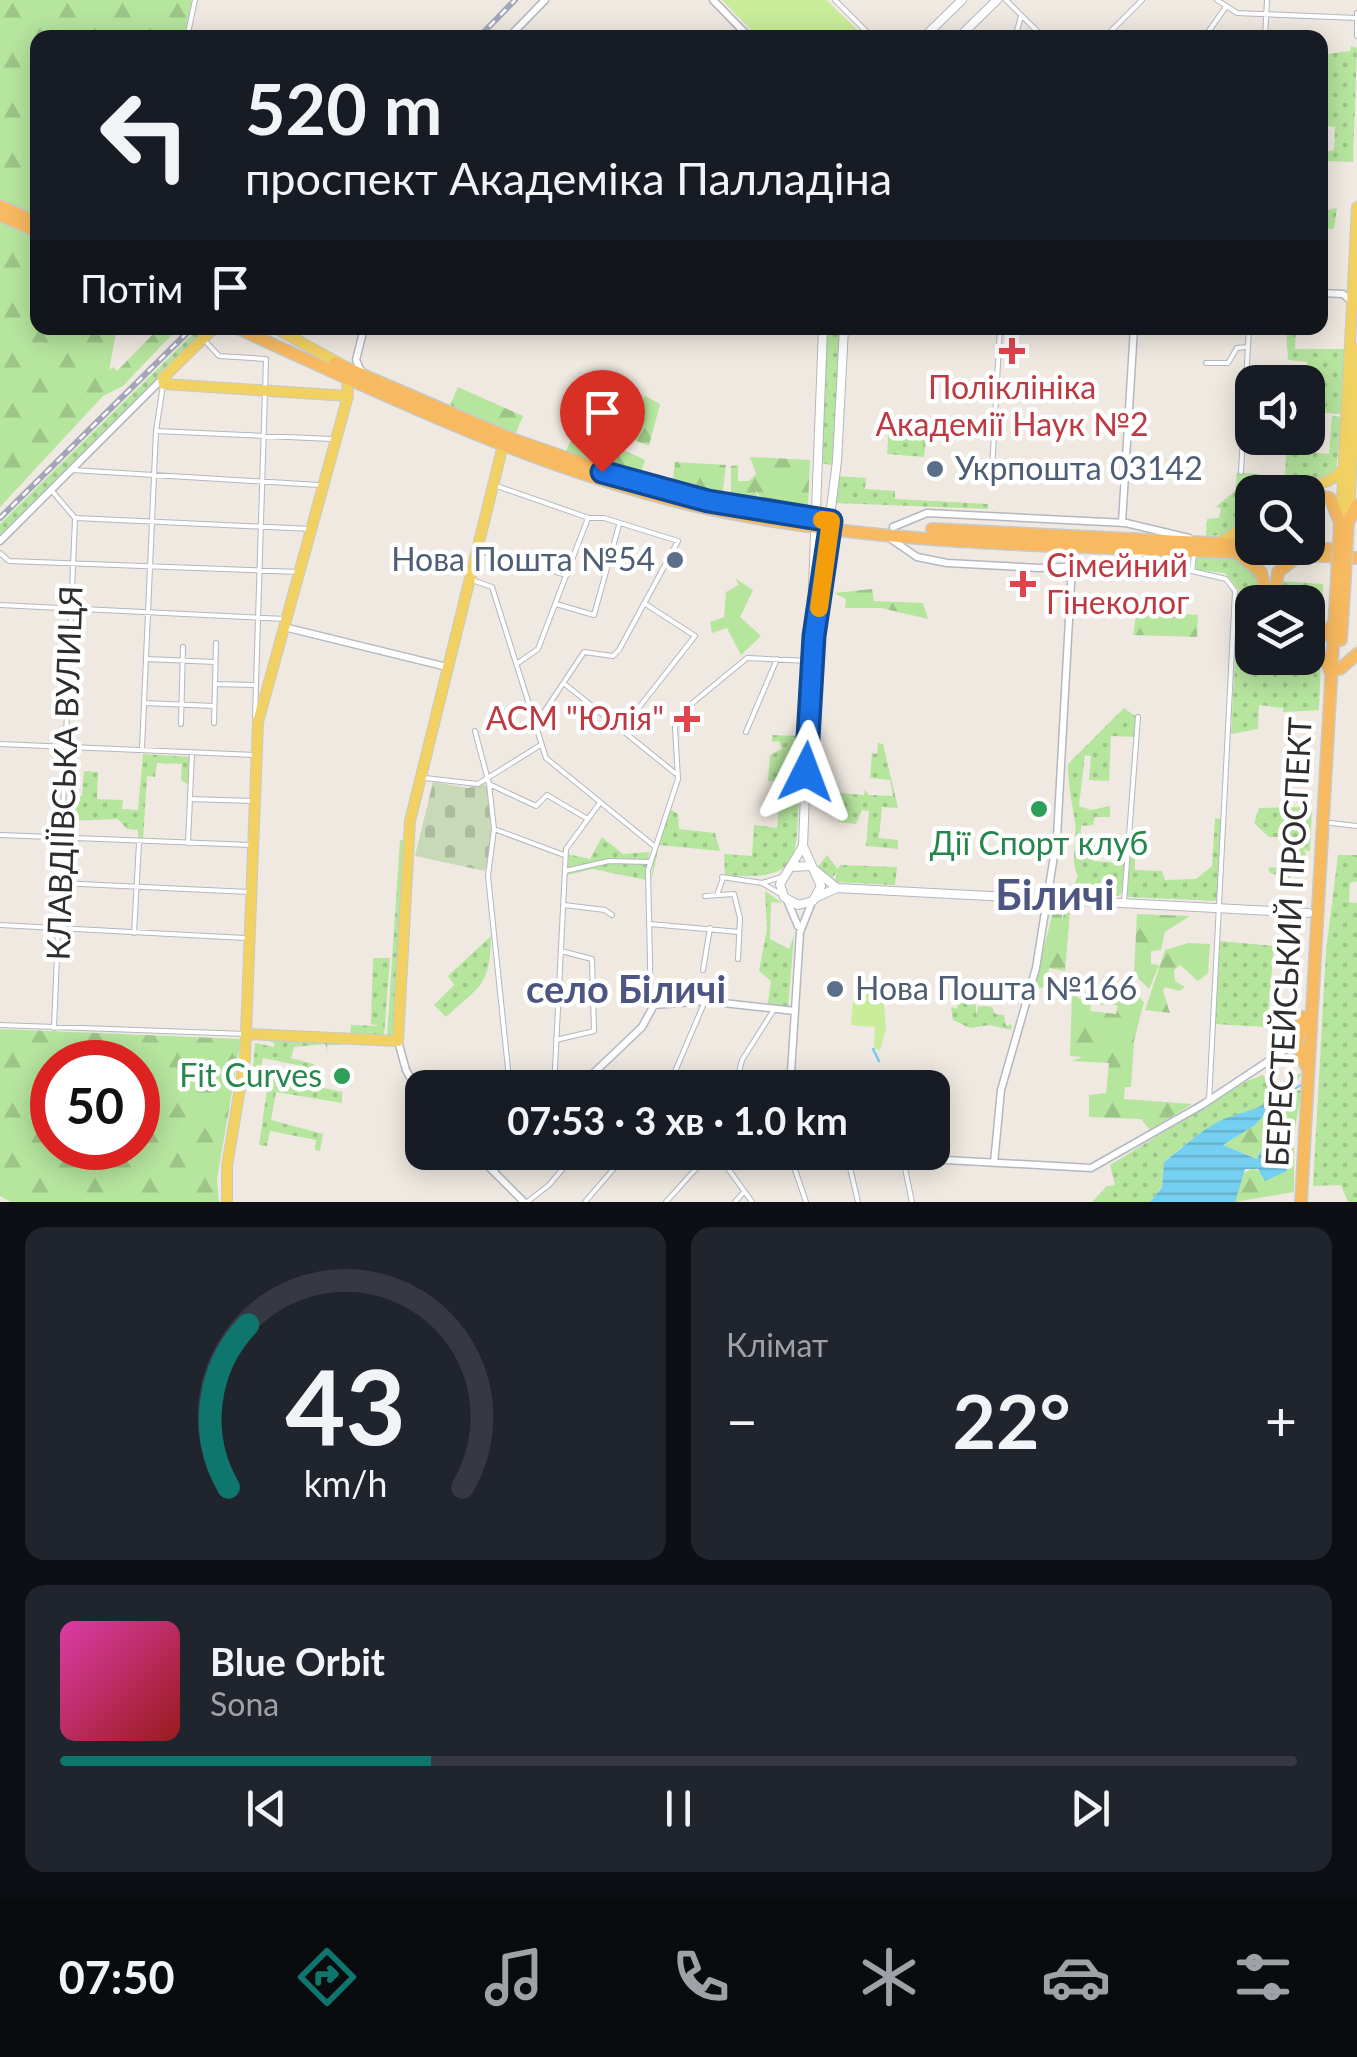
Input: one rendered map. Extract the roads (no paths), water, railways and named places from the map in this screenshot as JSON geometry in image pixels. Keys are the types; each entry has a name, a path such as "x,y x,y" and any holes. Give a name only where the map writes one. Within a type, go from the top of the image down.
{"highway":[{"path":"0,206 30,221"},
{"path":"0,215 30,221"},
{"path":"259,335 504,440 660,489 813,523 1154,548 1235,544"},
{"path":"1325,497 1330,498 1344,523 1357,505"},
{"name":"БЕРЕСТЕЙСЬКИЙ ПРОСПЕКТ","path":"1308,1076 1331,823 1344,523"},
{"path":"888,530 1198,546 1235,554"},
{"path":"1325,553 1357,554"},
{"path":"1252,565 1261,572 1265,585"},
{"path":"1325,635 1338,625 1357,644"},
{"path":"1325,660 1336,673 1357,654"},
{"name":"БЕРЕСТЕЙСЬКИЙ ПРОСПЕКТ","path":"1304,1202 1315,941 1336,673"},
{"path":"1308,1076 1297,1042 1309,949 1315,941"}],"main road":[{"path":"932,30 962,0"},
{"path":"966,30 997,0"},
{"name":"БЕРЕСТЕЙСЬКИЙ ПРОСПЕКТ","path":"1344,523 1357,207"},
{"path":"168,380 206,335"},
{"path":"294,335 342,361 348,396"},
{"path":"823,335 813,523 813,661 802,846 782,877 785,898 798,905 837,888 1308,912 1316,906 1321,853"},
{"path":"814,636 831,525 844,335"},
{"name":"БЕРЕСТЕЙСЬКИЙ ПРОСПЕКТ","path":"1347,468 1357,349"},
{"path":"227,1202 226,1176 246,1034 256,730 348,396 363,379"},
{"path":"168,380 348,396"},
{"path":"246,1034 398,1041 409,833 504,440"},
{"path":"816,476 825,466 835,475"},
{"path":"1325,484 1347,468 1357,478"},
{"path":"1218,543 1235,537"},
{"path":"813,558 818,568 826,563"},
{"path":"802,846 820,880 815,899"},
{"path":"791,866 804,864 837,888"},
{"path":"1308,912 1316,926"}],"street":[{"path":"189,30 195,0"},
{"path":"516,30 545,0"},
{"path":"714,0 742,30"},
{"path":"835,0 864,30"},
{"path":"1006,0 1036,30"},
{"path":"1112,30 1142,0"},
{"path":"1218,0 1225,8 1266,16 1357,16 1357,36"},
{"path":"1265,30 1267,0"},
{"path":"1210,30 1225,8"},
{"path":"1017,30 1021,16"},
{"path":"1344,294 1353,283"},
{"path":"1328,293 1344,294 1352,304"},
{"path":"346,371 362,335"},
{"path":"991,487 1000,335"},
{"path":"1122,523 1134,335"},
{"path":"1241,472 1249,335"},
{"path":"203,338 219,356 266,359 256,572 256,730"},
{"path":"1206,363 1228,362 1236,348 1248,347"},
{"path":"356,354 363,379"},
{"path":"142,750 156,431 168,380"},
{"path":"0,541 168,380"},
{"path":"156,431 336,439"},
{"path":"72,470 323,486"},
{"path":"492,485 588,518 678,541 615,655 586,650 538,721"},
{"path":"52,490 75,518 311,529"},
{"path":"1154,548 1115,564 1039,568 934,562 918,557 888,530 927,513 1122,523 1198,546 1190,560 1192,571 1226,578 1235,591 1209,1101"},
{"name":"КЛАВДІЇВСЬКА ВУЛИЦЯ","path":"54,1028 75,518"},
{"path":"518,664 538,649 588,518"},
{"path":"556,604 590,615 595,613 619,525"},
{"path":"476,550 567,576"},
{"path":"0,553 9,561 299,572"},
{"path":"994,1164 1001,1090 1036,968 1048,900 1060,798 1072,564"},
{"path":"469,579 492,587 538,721 540,745 550,763 654,846"},
{"path":"622,729 695,636 646,604"},
{"path":"0,605 255,618 447,668"},
{"path":"214,723 216,643"},
{"path":"180,724 184,647"},
{"path":"674,773 675,728 690,705 747,658 813,661"},
{"path":"146,659 215,662"},
{"path":"746,732 777,659"},
{"path":"564,683 678,779 650,862 652,1008 642,1027 597,1070"},
{"path":"214,684 254,685"},
{"path":"144,703 214,706"},
{"path":"1124,904 1138,717"},
{"path":"475,731 488,782 494,829 488,876 508,1070"},
{"path":"0,744 255,754"},
{"path":"420,778 470,784 488,782 540,745"},
{"path":"188,843 192,752"},
{"path":"488,782 536,806 548,796 586,818"},
{"path":"190,799 253,802"},
{"path":"555,1070 567,844 600,803"},
{"path":"1331,823 1357,826"},
{"path":"494,829 566,856"},
{"path":"0,834 251,845"},
{"path":"134,933 139,840"},
{"path":"564,872 609,861 650,862"},
{"path":"716,895 722,877 762,883 785,898 800,932"},
{"path":"762,883 782,877"},
{"path":"59,883 250,892"},
{"path":"705,896 734,894 740,933 738,958"},
{"path":"791,1070 800,932 815,899"},
{"path":"562,905 606,910 612,915"},
{"path":"650,924 740,933"},
{"path":"0,926 248,938"},
{"path":"702,970 710,928"},
{"path":"556,1040 594,1032 592,959 560,950"},
{"path":"652,1008 706,1001 795,1011"},
{"path":"676,1070 706,1001"},
{"path":"740,1070 773,1010"},
{"path":"0,1026 246,1034"},
{"path":"398,1041 406,1070"},
{"path":"950,1162 1100,1166 1286,1053 1297,1042"},
{"path":"1286,1053 1308,1076"},
{"path":"493,1171 525,1202 562,1170"},
{"path":"585,1202 613,1170"},
{"path":"666,1202 695,1170"},
{"path":"729,1170 752,1202"},
{"path":"795,1170 806,1202"},
{"path":"851,1170 858,1202"},
{"path":"905,1170 912,1202"},
{"path":"735,1202 743,1194"}],"water":[{"path":"1289,1087 1255,1125 1223,1145 1257,1159 1263,1147 1283,1144 1287,1171 1265,1181 1258,1169 1245,1169 1235,1202 1150,1202 1162,1187 1164,1162 1214,1124 1262,1105"}],"waterway":[{"path":"873,1049 879,1061"},
{"path":"1290,1091 1305,1083"}],"railway":[{"path":"486,30 515,0"},
{"path":"0,518 185,335"}],"place":[{"name":"Поліклініка Академії Наук №2","path":"1012,351"},
{"name":"Укрпошта 03142","path":"935,469"},
{"name":"Нова Пошта №54","path":"675,560"},
{"name":"Сімейний Гінеколог","path":"1023,584"},
{"name":"АСМ \"Юлія\"","path":"687,719"},
{"name":"Дії Спорт клуб","path":"1039,809"},
{"name":"Нова Пошта №166","path":"835,989"},
{"name":"Fit Curves","path":"342,1076"}],"district":[{"name":"Біличі","path":"1055,895"},
{"name":"село Біличі","path":"626,990"}]}
